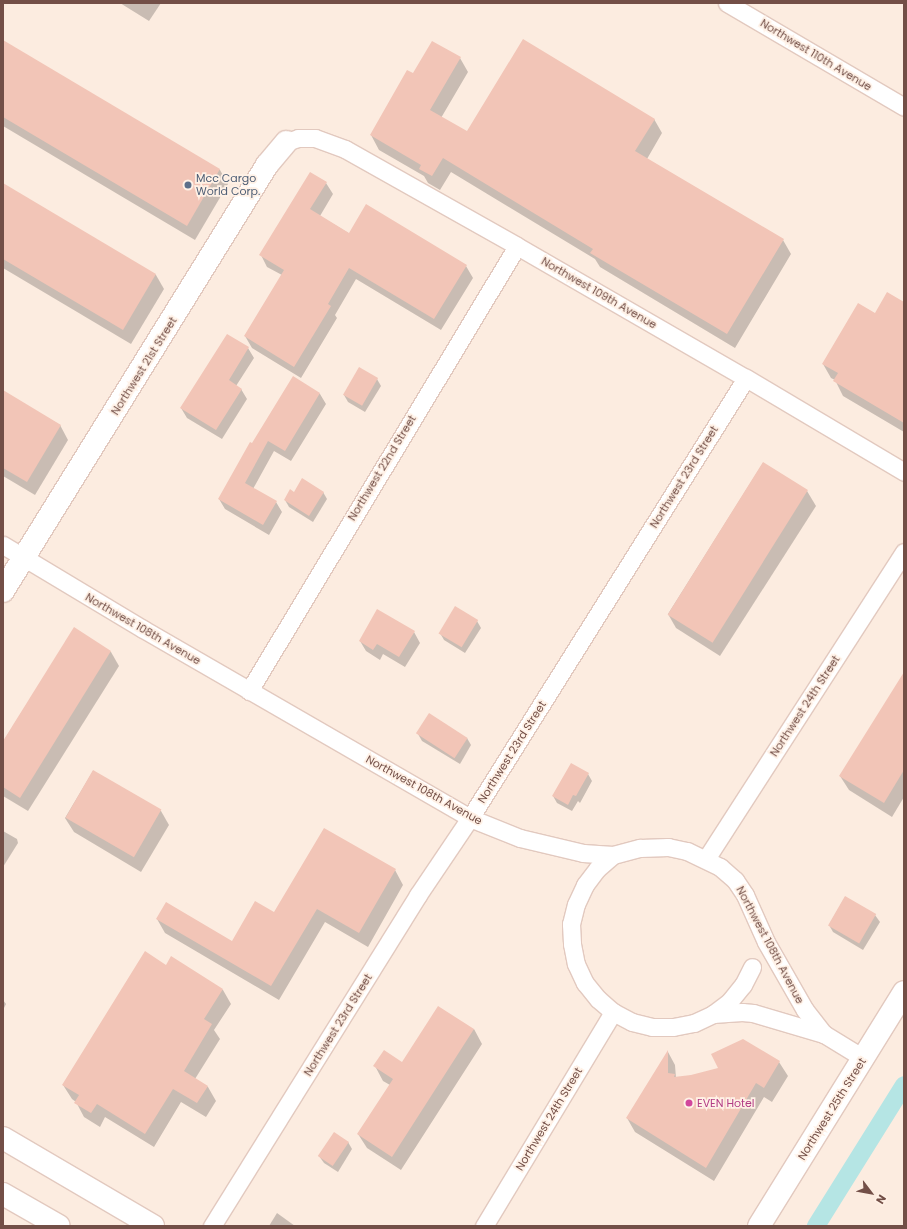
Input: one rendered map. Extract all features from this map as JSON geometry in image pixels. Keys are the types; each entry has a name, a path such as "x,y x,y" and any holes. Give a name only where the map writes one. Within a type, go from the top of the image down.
{"street":[{"name":"Northwest 110th Avenue","path":"727,3 904,107"},
{"name":"Northwest 109th Avenue","path":"286,142 298,138 308,137 333,143 517,246 746,378 904,472"},
{"name":"Northwest 21st Street","path":"3,591 267,165 286,142"},
{"name":"Northwest 22nd Street","path":"249,690 517,246"},
{"name":"Northwest 23rd Street","path":"212,1226 418,895 470,818 746,378"},
{"name":"Northwest 108th Avenue","path":"3,545 470,818 520,838 557,848 583,853 613,855 640,848 668,847 706,859 720,867 734,880 745,895 766,942 788,983 805,1010 824,1034 863,1058"},
{"name":"Northwest 24th Street","path":"706,859 904,552"},
{"path":"613,855 597,868 585,885 576,904 572,931 572,944 576,964 585,983 598,999 613,1012 632,1022 652,1027 666,1027 694,1023 713,1014 729,1002 743,985 752,967"},
{"name":"Northwest 25th Street","path":"759,1226 904,992"},
{"name":"Northwest 24th Street","path":"484,1226 613,1012"},
{"path":"713,1014 742,1012 753,1013 824,1034"},
{"path":"3,1138 153,1226"},
{"path":"3,1194 59,1226"}],"building":[{"path":"523,39 655,119 635,151 784,239 727,334 590,253 593,249 443,158 432,176 419,169 421,165 370,135 407,70 413,73 432,41 461,57 430,110 467,131"},
{"path":"3,40 220,169 187,226 3,117"},
{"path":"310,172 327,182 310,209 349,233 366,204 467,265 434,319 349,268 328,304 331,306 294,367 244,336 284,270 259,255"},
{"path":"3,183 156,274 123,330 3,259"},
{"path":"887,292 904,302 904,423 833,381 838,373 822,364 858,303 875,313"},
{"path":"227,334 249,347 229,380 242,389 216,430 180,408"},
{"path":"359,367 378,378 362,406 343,395"},
{"path":"293,376 320,393 285,451 268,441 245,483 277,501 263,525 218,499 250,442 252,443"},
{"path":"3,390 61,425 27,482 3,468"},
{"path":"763,462 808,490 713,643 668,615"},
{"path":"302,478 324,492 309,516 284,500 290,489 294,492"},
{"path":"455,606 478,620 462,647 439,633"},
{"path":"377,609 415,631 399,657 377,644 373,650 359,641"},
{"path":"74,627 111,651 20,798 3,787 3,741"},
{"path":"904,672 904,770 884,803 839,776"},
{"path":"429,713 468,738 455,758 416,733"},
{"path":"571,763 589,773 576,796 573,795 568,805 552,796"},
{"path":"93,770 161,810 134,857 66,818"},
{"path":"324,828 396,869 359,933 317,909 271,986 156,919 166,902 232,941 255,901 274,912"},
{"path":"845,896 876,914 859,943 828,925"},
{"path":"145,951 166,965 171,956 223,989 204,1019 212,1024 184,1071 208,1086 197,1103 173,1089 145,1134 97,1104 91,1113 74,1103 79,1095 62,1085"},
{"path":"438,1006 474,1029 392,1157 357,1134 393,1079 373,1066 384,1050 402,1062"},
{"name":"EVEN Hotel","path":"743,1039 780,1061 764,1088 756,1083 706,1168 626,1118 668,1050 668,1073 675,1074 674,1077 691,1075 718,1068 711,1054"},
{"path":"334,1132 349,1142 333,1166 318,1156"}],"waterway":[{"path":"816,1226 904,1085"}],"place":[{"name":"Mcc Cargo World Corp.","path":"188,185"},
{"name":"EVEN Hotel","path":"689,1103"}]}
